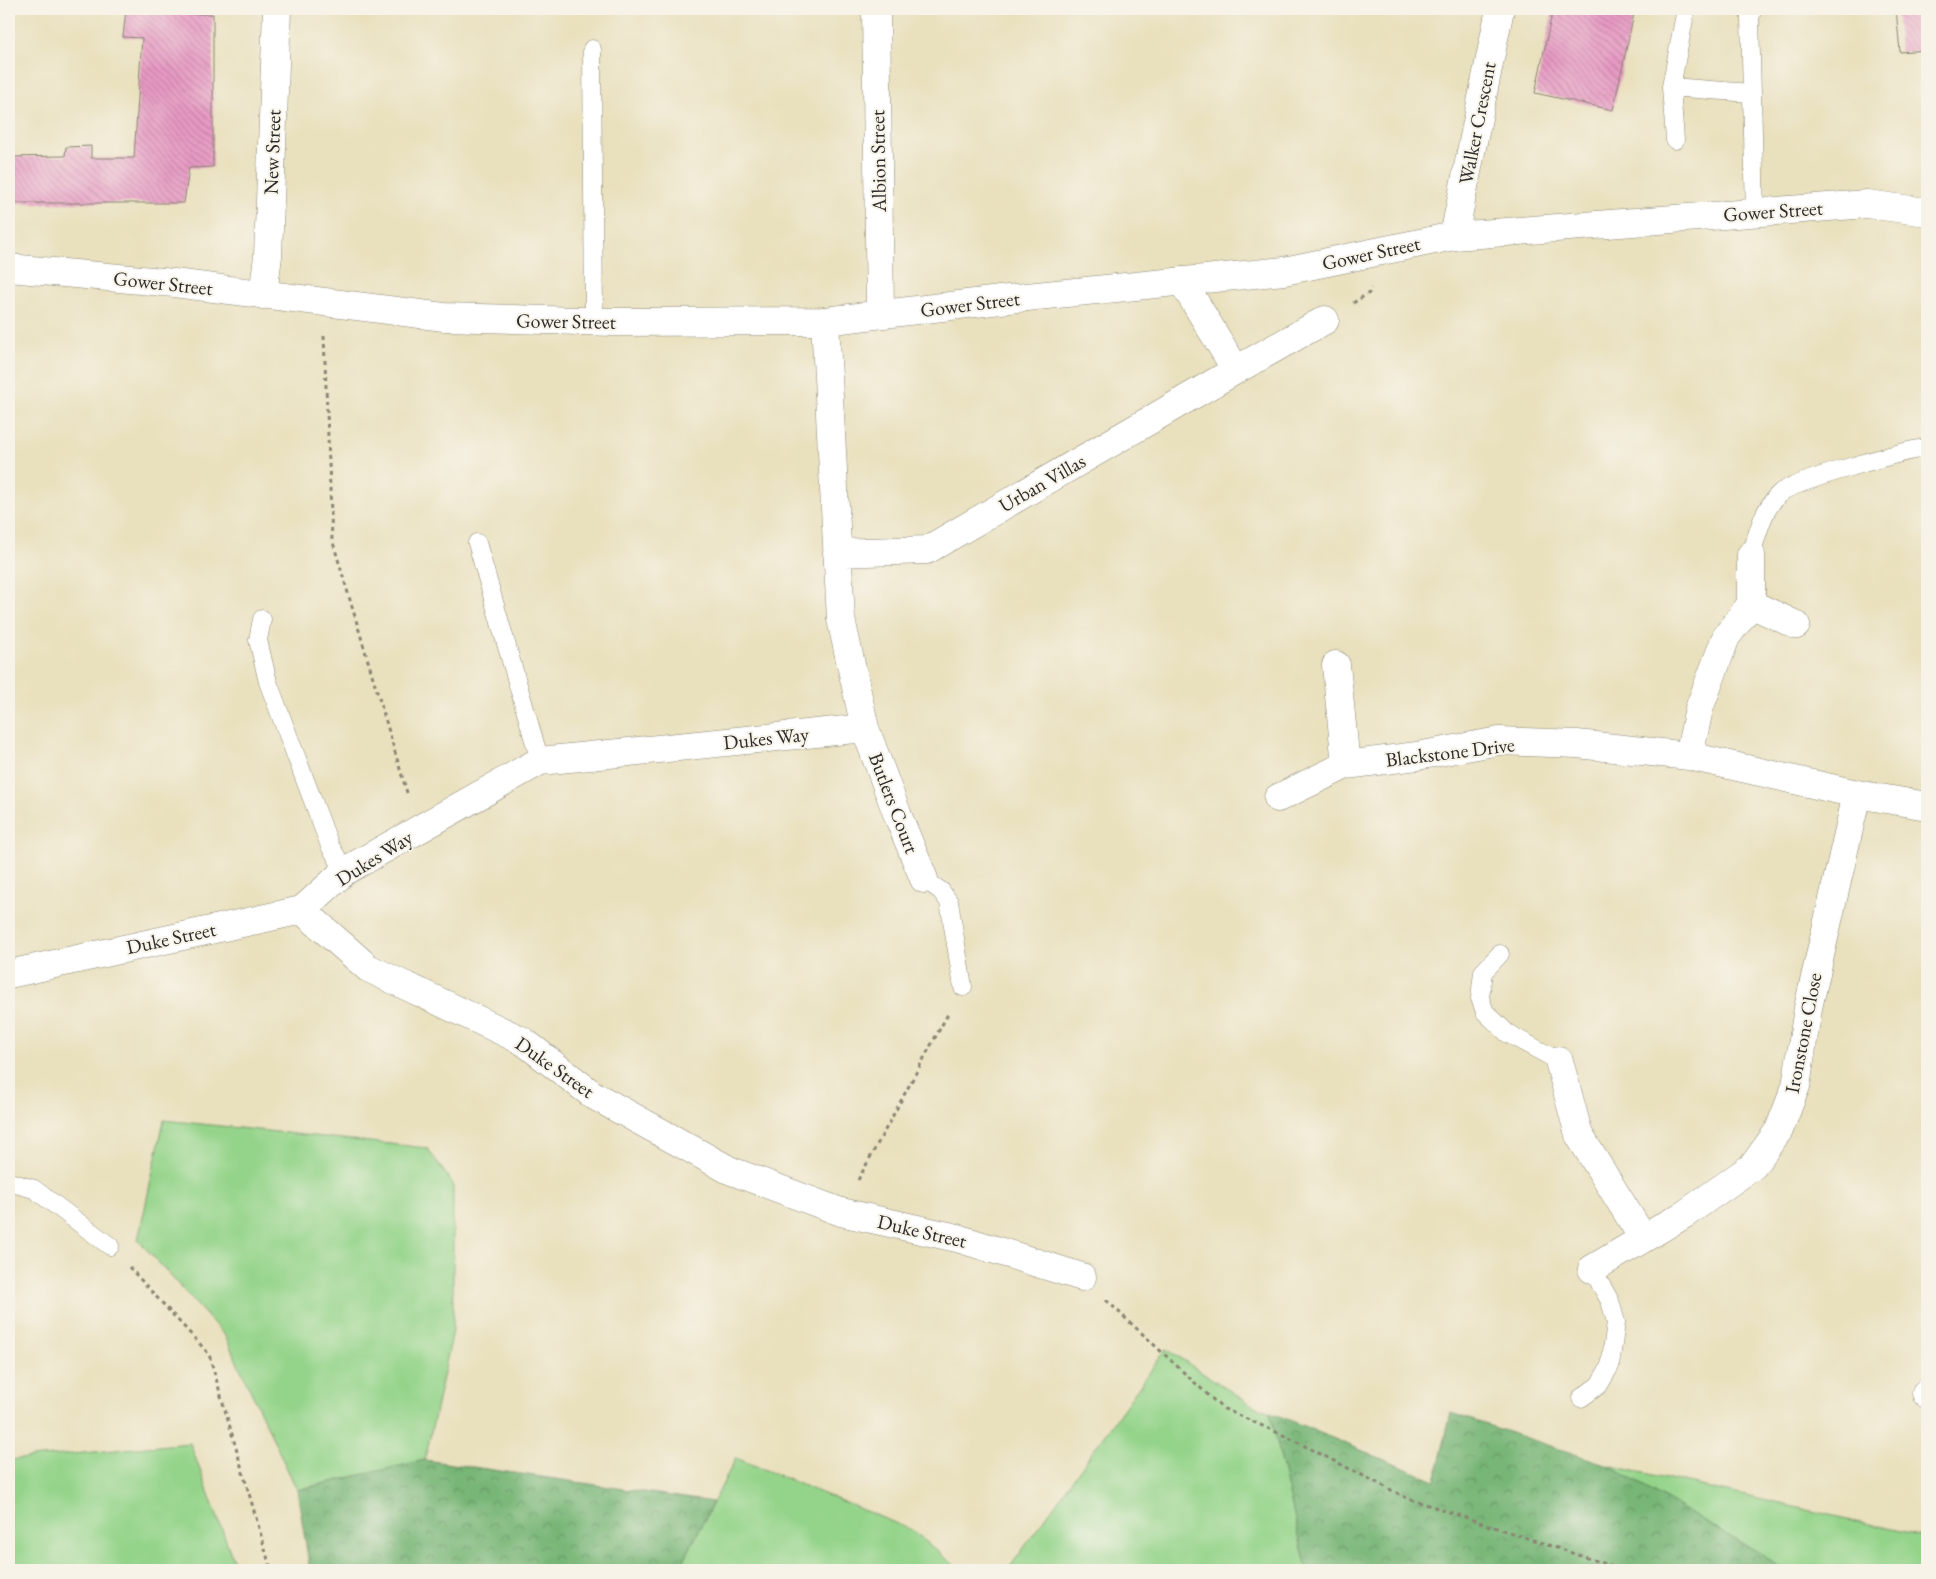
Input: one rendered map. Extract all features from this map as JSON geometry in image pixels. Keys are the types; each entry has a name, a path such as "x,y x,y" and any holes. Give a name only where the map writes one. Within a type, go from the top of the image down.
{"street":[{"name":"New Street","path":"264,295 268,256 276,9"},
{"name":"Albion Street","path":"876,9 880,314"},
{"name":"Walker Crescent","path":"1454,236 1500,9"},
{"name":"Gower Street","path":"9,268 174,283 444,317 594,322 825,321 1284,271 1454,236 1867,204 1927,212"},
{"path":"1182,282 1236,370"},
{"name":"Urban Villas","path":"837,553 927,550 1325,320"},
{"path":"825,321 841,619 865,728"},
{"path":"1689,756 1699,709 1726,637 1751,604 1751,555"},
{"path":"1751,604 1796,625"},
{"path":"1336,665 1346,765"},
{"name":"Dukes Way","path":"302,910 345,871 540,761 865,728"},
{"name":"Butlers Court","path":"865,728 924,879"},
{"name":"Blackstone Drive","path":"1278,798 1346,765 1417,756 1499,741 1577,744 1689,756 1857,794 1927,806"},
{"name":"Ironstone Close","path":"1592,1269 1685,1214 1753,1166 1779,1130 1796,1086 1808,1008 1857,794"},
{"name":"Duke Street","path":"9,974 302,910 368,968 522,1041 593,1095 729,1170 840,1212 957,1238 1082,1277"},
{"path":"1559,1061 1579,1135 1643,1238"}],"lane":[{"path":"1675,140 1671,87 1686,9"},
{"path":"1753,9 1750,17 1755,212"},
{"path":"592,49 594,322"},
{"path":"1671,87 1751,93"},
{"path":"1751,555 1764,514 1781,492 1799,483 1903,453 1927,448"},
{"path":"476,543 540,761"},
{"path":"262,619 258,640 268,682 330,846 345,871"},
{"path":"924,879 941,891 949,902 962,988"},
{"path":"1500,954 1483,972 1480,998 1485,1012 1507,1033 1559,1061"},
{"path":"9,1182 34,1189 110,1246"},
{"path":"1581,1398 1599,1385 1610,1366 1616,1322 1610,1301 1592,1269"}],"path":[{"path":"322,302 332,539 418,830"},
{"path":"840,1212 962,988"},
{"path":"110,1246 209,1354 271,1570"},
{"path":"1082,1277 1222,1408 1285,1436 1407,1498 1623,1570"}],"green space":[{"path":"164,1120 427,1148 453,1184 453,1331 425,1460 297,1490 225,1336 138,1240"},
{"path":"1166,1349 1252,1405 1270,1412 1307,1570 1008,1570"},
{"path":"1270,1412 1435,1481 1451,1413 1608,1465 1787,1570 1307,1570"},
{"path":"190,1443 237,1570 9,1570 9,1460"},
{"path":"736,1458 912,1530 960,1570 679,1570"},
{"path":"425,1460 713,1502 679,1570 310,1570 297,1490"},
{"path":"1608,1465 1927,1537 1927,1570 1787,1570"}],"building":[{"path":"126,9 178,9 179,14 213,14 213,167 189,168 184,203 9,203 9,157 65,156 66,147 91,146 91,158 134,158 142,38 123,37"},
{"path":"1553,9 1635,9 1613,110 1535,93"},
{"path":"1896,9 1927,9 1927,50 1900,52"},
{"path":"9,48 12,48 10,130 9,130"}]}
